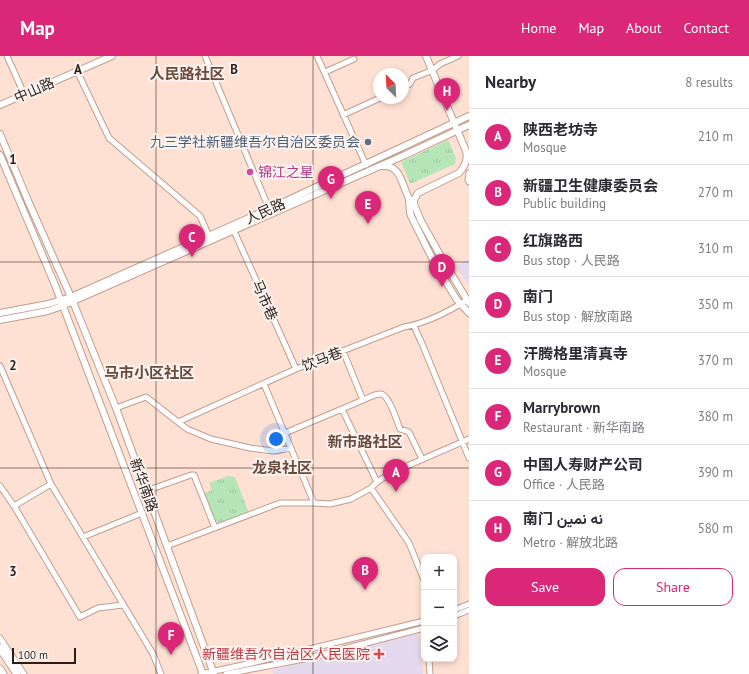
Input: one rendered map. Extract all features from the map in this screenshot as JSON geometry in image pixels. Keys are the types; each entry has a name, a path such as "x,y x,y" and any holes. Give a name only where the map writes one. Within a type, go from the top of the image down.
{"highway":[{"path":"0,648 17,674"},
{"path":"0,669 3,674"}],"main road":[{"path":"409,200 414,194 459,173 464,168 466,162 466,151 426,56"},
{"name":"中山路","path":"0,105 107,57"},
{"name":"人民路","path":"72,299 234,230 469,116"},
{"name":"人民路","path":"61,304 209,236 374,168 469,125"},
{"name":"新华南路","path":"0,134 72,299 116,408 214,673"},
{"name":"新华南路","path":"0,155 55,285 202,674"},
{"path":"374,168 385,166 395,170 399,174 409,200 411,216 432,260 457,300 469,313"},
{"path":"421,191 415,196 414,200 416,208 444,262 468,301"},
{"path":"409,200 416,208"},
{"path":"0,313 61,304"},
{"path":"0,320 48,311 61,304"}],"street":[{"path":"7,56 24,94"},
{"path":"205,56 270,212"},
{"path":"318,56 366,165"},
{"path":"409,84 413,78 458,56"},
{"path":"325,72 354,59"},
{"path":"77,71 109,138 200,216 209,236"},
{"path":"343,115 373,101"},
{"path":"466,162 469,169"},
{"path":"469,173 469,182"},
{"name":"马市巷","path":"234,230 296,369"},
{"name":"饮马巷","path":"178,422 296,369 404,327 414,326 445,313 468,301"},
{"path":"414,326 469,458"},
{"path":"343,351 363,400"},
{"path":"0,366 51,484 122,605 153,654 161,674"},
{"path":"264,384 314,503"},
{"path":"285,433 379,393 384,394 389,401 400,429 408,432 422,459"},
{"path":"116,408 146,397 187,429 211,439 250,448 273,451 291,448"},
{"path":"342,409 377,482"},
{"path":"167,546 280,503 330,504 351,499 372,488 377,482 391,473 469,439"},
{"path":"146,491 194,475 215,528"},
{"path":"14,506 51,484"},
{"path":"372,488 409,543 421,573"},
{"path":"1,490 14,506 80,617 98,608 122,605"},
{"path":"83,537 142,514"},
{"path":"457,609 469,604"},
{"path":"457,615 469,610"},
{"path":"202,674 214,673 421,622"},
{"path":"226,674 309,658 421,629"},
{"path":"0,638 24,674"},
{"path":"429,662 430,674"}],"shaded area":[{"path":"469,259 469,286 456,266"},
{"name":"新疆维吾尔自治区人民医院","path":"416,634 420,638 423,674 273,674 272,670"}],"green space":[{"path":"448,140 456,158 455,164 410,184 401,162"},
{"path":"228,476 235,477 249,513 221,523 214,521 203,494 212,490 209,483"}],"place":[{"name":"南门 نە نمين","path":"447,111"},
{"name":"九三学社新疆维吾尔自治区委员会","path":"368,142"},
{"name":"锦江之星","path":"250,172"},
{"name":"中国人寿财产公司","path":"331,199"},
{"name":"汗腾格里清真寺","path":"368,224"},
{"name":"红旗路西","path":"192,257"},
{"name":"南门","path":"442,287"},
{"name":"陕西老坊寺","path":"396,492"},
{"name":"新疆卫生健康委员会","path":"365,590"},
{"name":"新疆维吾尔自治区人民医院","path":"379,654"},
{"name":"Marrybrown","path":"171,655"}],"district":[{"name":"人民路社区","path":"187,73"},
{"name":"马市小区社区","path":"149,372"},
{"name":"新市路社区","path":"365,441"},
{"name":"龙泉社区","path":"282,467"}]}
